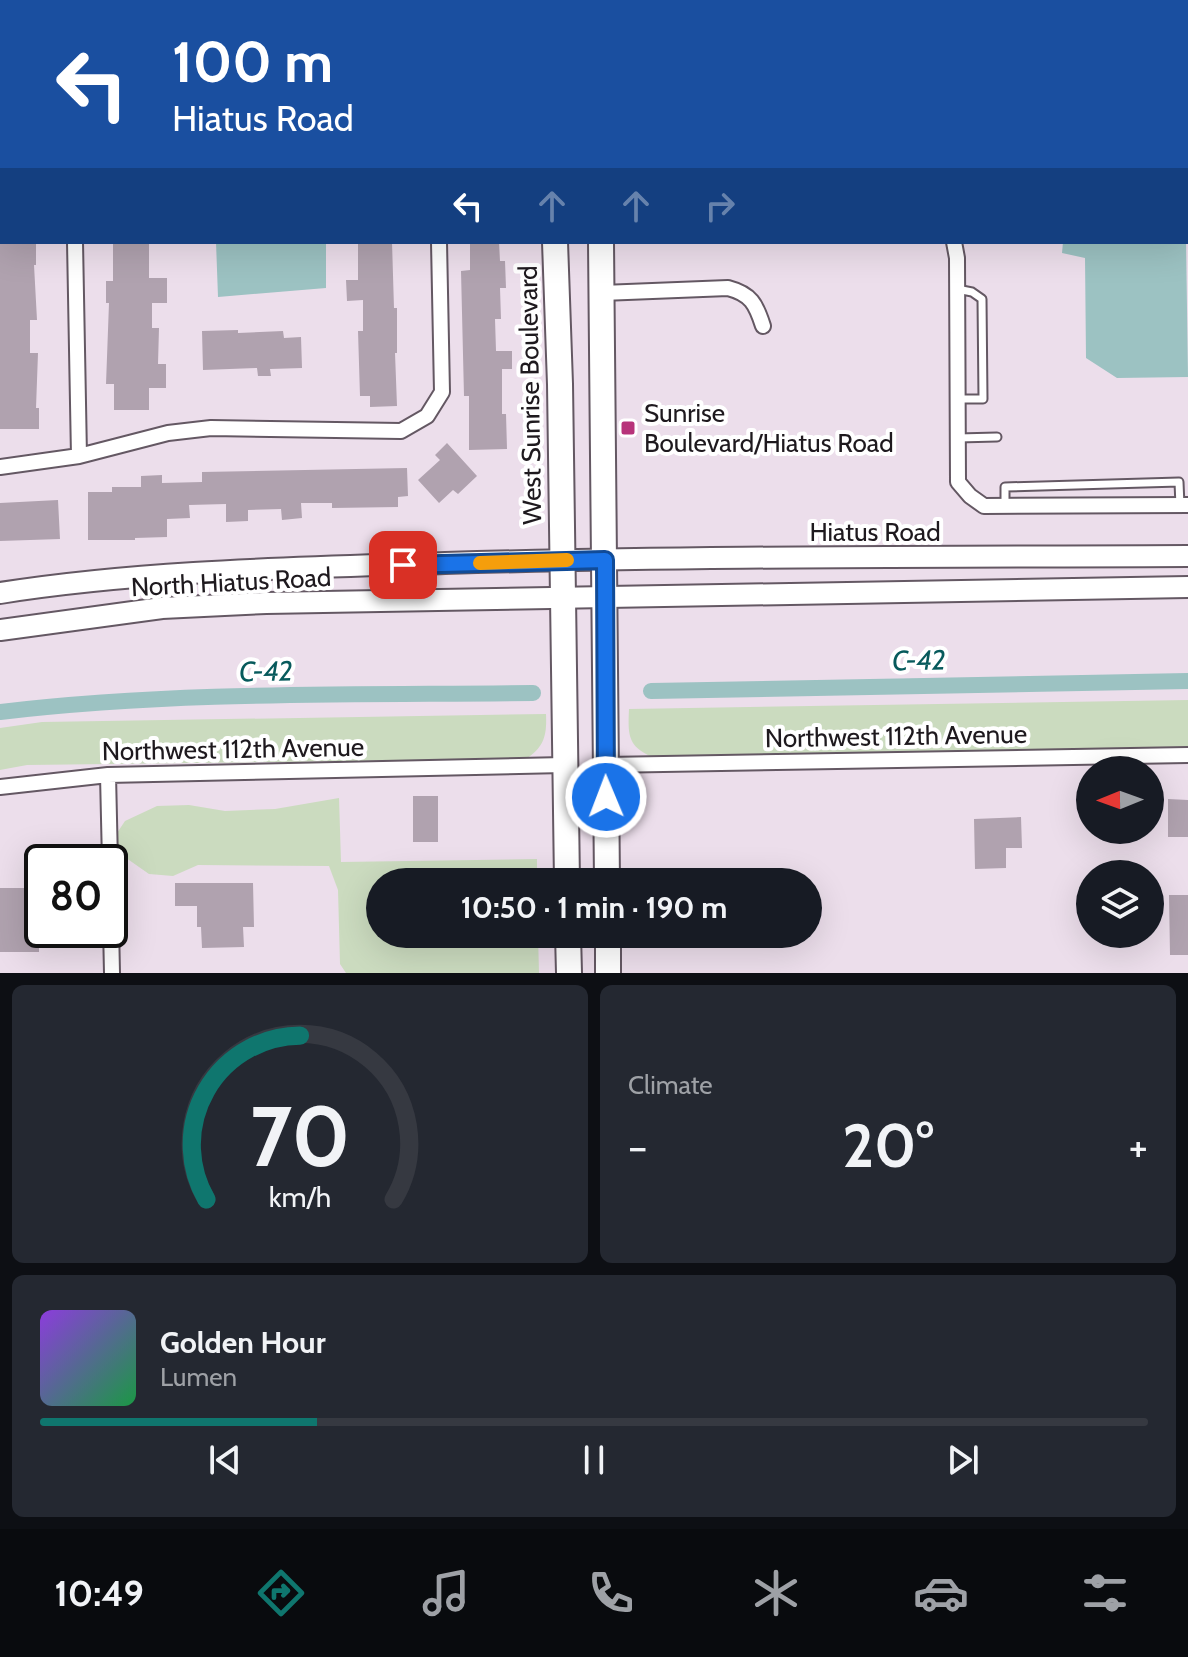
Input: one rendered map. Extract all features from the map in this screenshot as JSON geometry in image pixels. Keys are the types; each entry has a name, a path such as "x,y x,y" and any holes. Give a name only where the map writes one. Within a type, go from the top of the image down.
{"highway":[{"name":"West Sunrise Boulevard","path":"555,244 567,868"},
{"path":"601,244 607,868"},
{"path":"568,948 569,973"},
{"path":"608,948 608,973"}],"main road":[{"name":"Hiatus Road","path":"562,560 1188,556"},
{"name":"North Hiatus Road","path":"0,593 172,573 562,560"},
{"path":"562,597 1188,587"},
{"name":"North Hiatus Road","path":"0,630 162,608 562,597"}],"street":[{"path":"75,244 79,456"},
{"path":"0,467 79,456 168,433 211,428 401,431 427,416 442,392 439,244"},
{"path":"954,244 957,258 958,482 970,496 984,506 1184,506"},
{"path":"602,293 728,288 744,292 756,302 763,326"},
{"name":"Northwest 112th Avenue","path":"606,765 1188,755"},
{"name":"Northwest 112th Avenue","path":"0,787 108,775 564,765"},
{"path":"108,775 110,844"},
{"path":"111,948 112,973"}],"lane":[{"path":"957,289 972,292 982,299 983,399 958,399"},
{"path":"958,438 997,437"},
{"path":"1005,506 1005,487 1179,482 1184,506"}],"shaded area":[{"path":"216,244 326,244 326,288 218,297"},
{"path":"1063,244 1186,244 1188,377 1117,378 1086,358 1085,258 1062,253"},
{"path":"1188,700 1188,748 652,757 633,744 629,726 629,709"},
{"path":"546,714 543,740 526,759 27,765 0,770 0,728 42,722"},
{"path":"339,798 341,862 537,859 537,868 366,868 366,948 538,948 539,973 346,973 340,964 338,890 329,866 198,865 173,876 149,874 128,859 128,844 118,844 117,833 125,821 157,806 189,805 225,811 275,809"}],"building":[{"path":"0,244 36,244 37,320 30,320 30,353 38,353 36,408 39,408 39,429 0,429"},
{"path":"113,244 149,244 149,278 167,278 167,303 152,303 152,328 159,328 158,364 166,364 166,388 149,388 149,410 114,410 114,384 106,384 109,303 106,303 106,281 113,281"},
{"path":"358,244 392,244 394,308 397,308 397,406 370,407 370,396 360,396 358,331 363,331 363,300 347,301 346,280 358,280"},
{"path":"470,244 499,244 500,261 505,261 506,288 500,288 501,319 495,319 496,351 512,351 512,369 502,369 502,414 506,414 507,449 469,450 469,396 464,396 461,271 470,270"},
{"path":"238,330 238,333 283,331 284,338 301,337 302,368 270,369 271,376 258,376 257,368 203,370 202,331"},
{"path":"447,443 477,476 458,494 453,490 439,503 418,480 440,460 435,455"},
{"path":"407,468 408,496 398,497 398,507 332,508 332,503 301,503 302,518 282,520 281,509 248,510 248,521 226,522 226,504 189,505 190,518 167,519 167,537 88,540 88,492 112,492 112,487 141,487 141,476 162,475 162,483 202,482 202,472"},
{"path":"58,500 60,539 0,541 0,503"},
{"path":"413,796 438,796 438,842 413,842"},
{"path":"1168,799 1188,800 1188,837 1168,837"},
{"path":"1021,817 1022,848 1006,848 1006,868 975,869 974,819"},
{"path":"175,883 253,883 254,927 243,927 244,947 202,948 201,927 197,927 197,906 175,906"},
{"path":"0,888 24,888 24,948 39,948 39,952 0,952"},
{"path":"1169,895 1188,895 1188,955 1170,955"}],"waterway":[{"name":"C-42","path":"651,691 1188,681"},
{"name":"C-42","path":"0,712 200,697 533,693"}],"slow traffic":[{"path":"480,563 567,560"}],"place":[{"name":"Sunrise Boulevard/Hiatus Road","path":"628,428"}],"route":[{"path":"403,565 605,560 606,797"}]}
